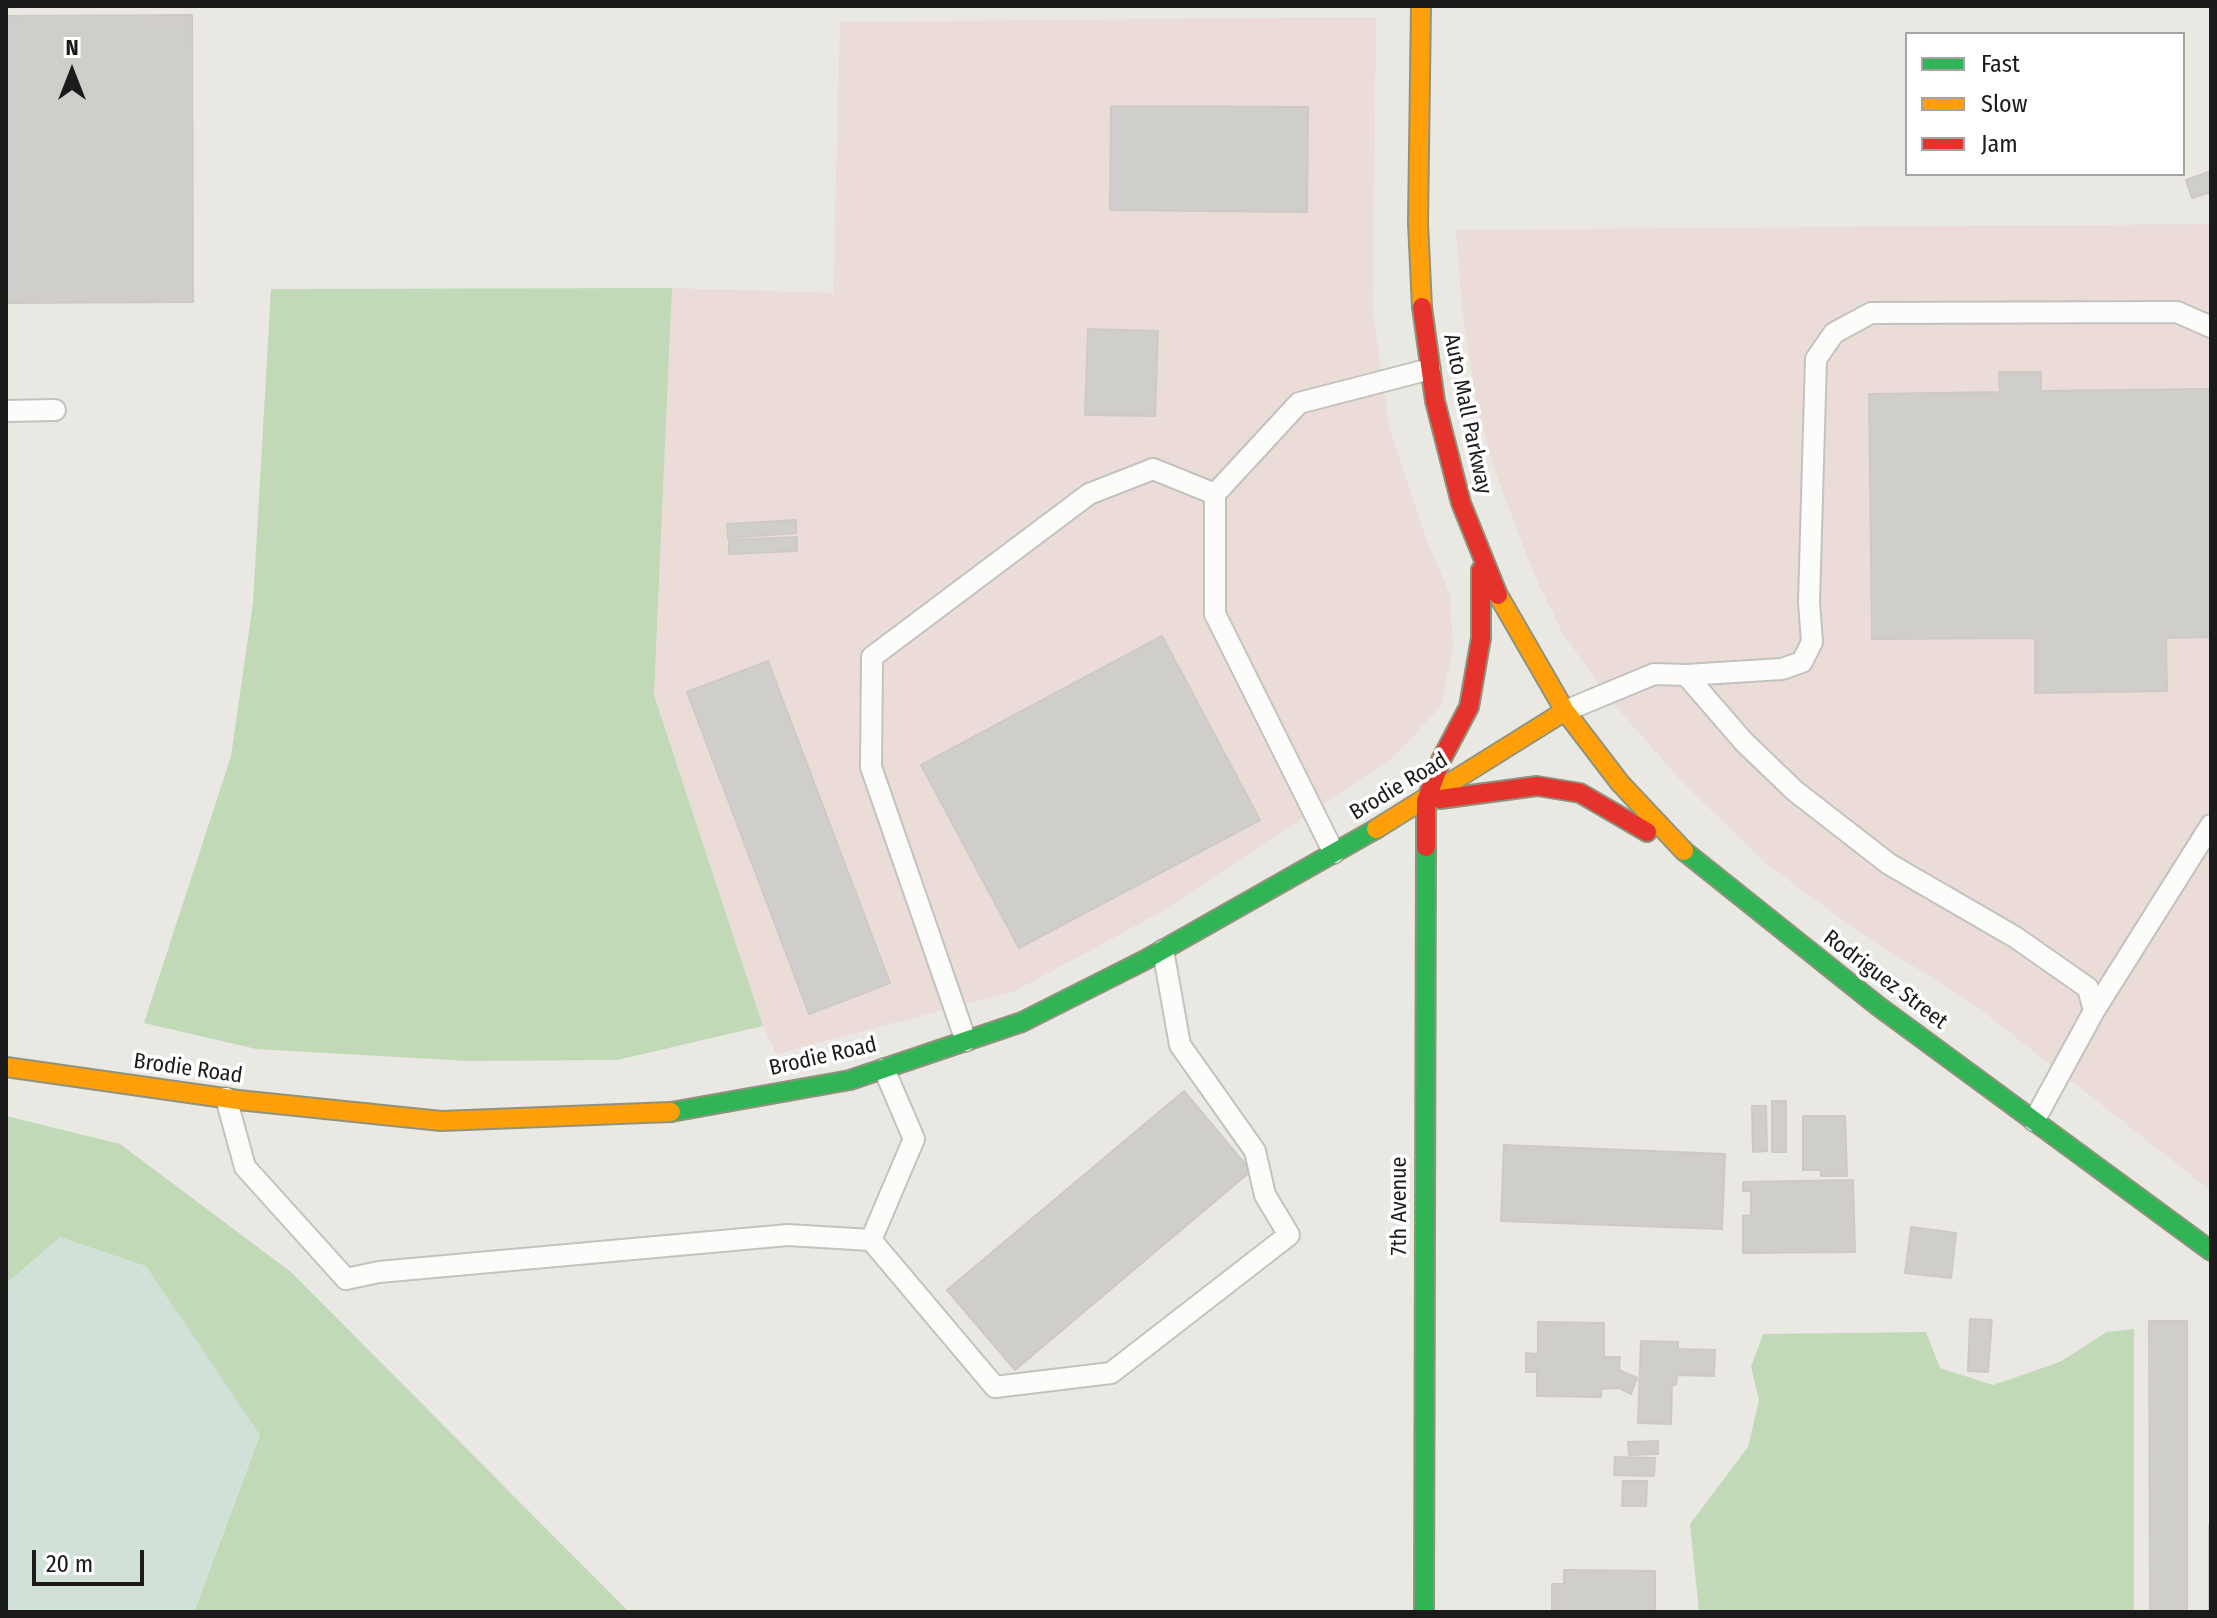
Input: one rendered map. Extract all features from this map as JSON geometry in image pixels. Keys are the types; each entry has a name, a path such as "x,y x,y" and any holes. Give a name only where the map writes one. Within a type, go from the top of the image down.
{"street":[{"name":"Auto Mall Parkway","path":"1421,6 1418,223 1422,316 1430,369 1461,503 1491,583 1565,711"},
{"name":"7th Avenue","path":"1424,1612 1426,801 1441,760 1469,707 1478,670 1481,557"},
{"name":"Brodie Road","path":"6,1067 226,1098 441,1121 651,1115 850,1080 1022,1022 1163,950 1426,801 1565,711"},
{"name":"Rodriguez Street","path":"1565,711 1620,783 1695,862 1792,940 2211,1251"},
{"path":"1426,801 1537,786 1580,793 1695,862"}],"lane":[{"path":"1565,711 1654,674 1782,669 1802,662 1812,642 1809,602 1816,359 1834,333 1871,313 2177,312 2211,327"},
{"path":"1334,853 1215,614 1215,494 1299,403 1430,369"},
{"path":"6,411 55,410"},
{"path":"966,1041 871,767 872,657 1089,494 1153,469 1215,494"},
{"path":"1686,675 1744,742 1795,791 1889,864 2015,937 2088,988 2094,1011"},
{"path":"2034,1121 2094,1011 2211,825"},
{"path":"226,1098 245,1167 346,1279 379,1272 788,1235 871,1240 995,1387 1111,1373 1289,1235 1265,1195 1255,1151 1180,1045 1163,950"},
{"path":"871,1240 914,1139 884,1069"}],"shaded area":[{"path":"1376,17 1373,312 1389,427 1426,539 1450,594 1453,649 1441,706 1393,758 1163,911 1015,991 776,1054 763,1026 654,695 672,288 833,293 840,22"},
{"path":"2211,224 2211,1191 1976,1006 1859,932 1768,865 1682,782 1608,698 1562,632 1533,572 1499,482 1478,412 1462,308 1456,230"},
{"path":"60,1237 146,1266 260,1435 194,1612 6,1612 6,1284"}],"green space":[{"path":"672,288 654,695 763,1026 617,1060 468,1061 256,1049 144,1023 231,756 253,603 271,289"},
{"path":"6,1116 120,1144 291,1272 629,1612 194,1612 260,1435 60,1237 6,1284"},
{"path":"2134,1329 2134,1612 1699,1612 1690,1524 1748,1447 1759,1400 1751,1367 1763,1334 1926,1332 1940,1368 1993,1385 2060,1362 2107,1332"}],"building":[{"path":"192,15 193,302 6,303 6,16"},
{"path":"1111,106 1308,107 1307,212 1110,210"},
{"path":"2211,171 2211,192 2192,198 2186,180"},
{"path":"1088,329 1158,331 1155,416 1085,415"},
{"path":"1999,372 2041,372 2041,391 2210,389 2211,637 2166,638 2167,691 2035,693 2035,638 1872,639 1869,394 2000,392"},
{"path":"796,520 796,533 728,538 727,524"},
{"path":"797,537 797,551 729,554 729,540"},
{"path":"1162,636 1260,820 1019,948 921,765"},
{"path":"768,661 890,983 809,1014 687,692"},
{"path":"1184,1091 1251,1171 1015,1370 947,1290"},
{"path":"1772,1101 1786,1101 1786,1152 1772,1152"},
{"path":"1752,1106 1766,1106 1767,1151 1753,1152"},
{"path":"1803,1116 1845,1116 1847,1176 1821,1176 1821,1170 1803,1170"},
{"path":"1504,1145 1725,1154 1722,1229 1501,1221"},
{"path":"1853,1180 1855,1252 1743,1253 1743,1216 1751,1215 1751,1191 1743,1191 1743,1182"},
{"path":"1911,1227 1956,1233 1951,1278 1905,1273"},
{"path":"1970,1319 1992,1320 1988,1372 1968,1371"},
{"path":"2149,1321 2187,1321 2187,1612 2150,1612"},
{"path":"1538,1322 1604,1323 1604,1357 1620,1357 1619,1370 1637,1378 1631,1394 1619,1388 1601,1389 1601,1397 1537,1396 1537,1372 1526,1372 1526,1353 1538,1354"},
{"path":"1641,1341 1678,1342 1678,1349 1715,1350 1714,1376 1677,1375 1676,1385 1672,1385 1671,1424 1638,1423"},
{"path":"1658,1441 1658,1454 1629,1455 1628,1442"},
{"path":"1615,1457 1655,1458 1654,1476 1614,1475"},
{"path":"1623,1481 1647,1481 1646,1506 1622,1506"},
{"path":"2211,1525 2211,1612 2209,1612"},
{"path":"1564,1570 1655,1571 1655,1612 1552,1612 1552,1584 1564,1584"}],"traffic: fast":[{"path":"671,1112 850,1080 1022,1022 1145,960 1376,829"},
{"path":"1424,1612 1426,847"},
{"path":"1684,851 1878,1006 2211,1251"}],"traffic: slow":[{"path":"1421,6 1418,223 1422,307"},
{"path":"1498,595 1565,711 1620,783 1684,851"},
{"path":"1376,829 1565,711"},
{"path":"6,1067 238,1100 441,1121 671,1112"}],"traffic: jam":[{"path":"1422,307 1435,401 1461,503 1498,595"},
{"path":"1426,847 1426,801 1441,760 1469,707 1481,638 1481,570"},
{"path":"1440,799 1537,786 1580,793 1647,832"}]}
